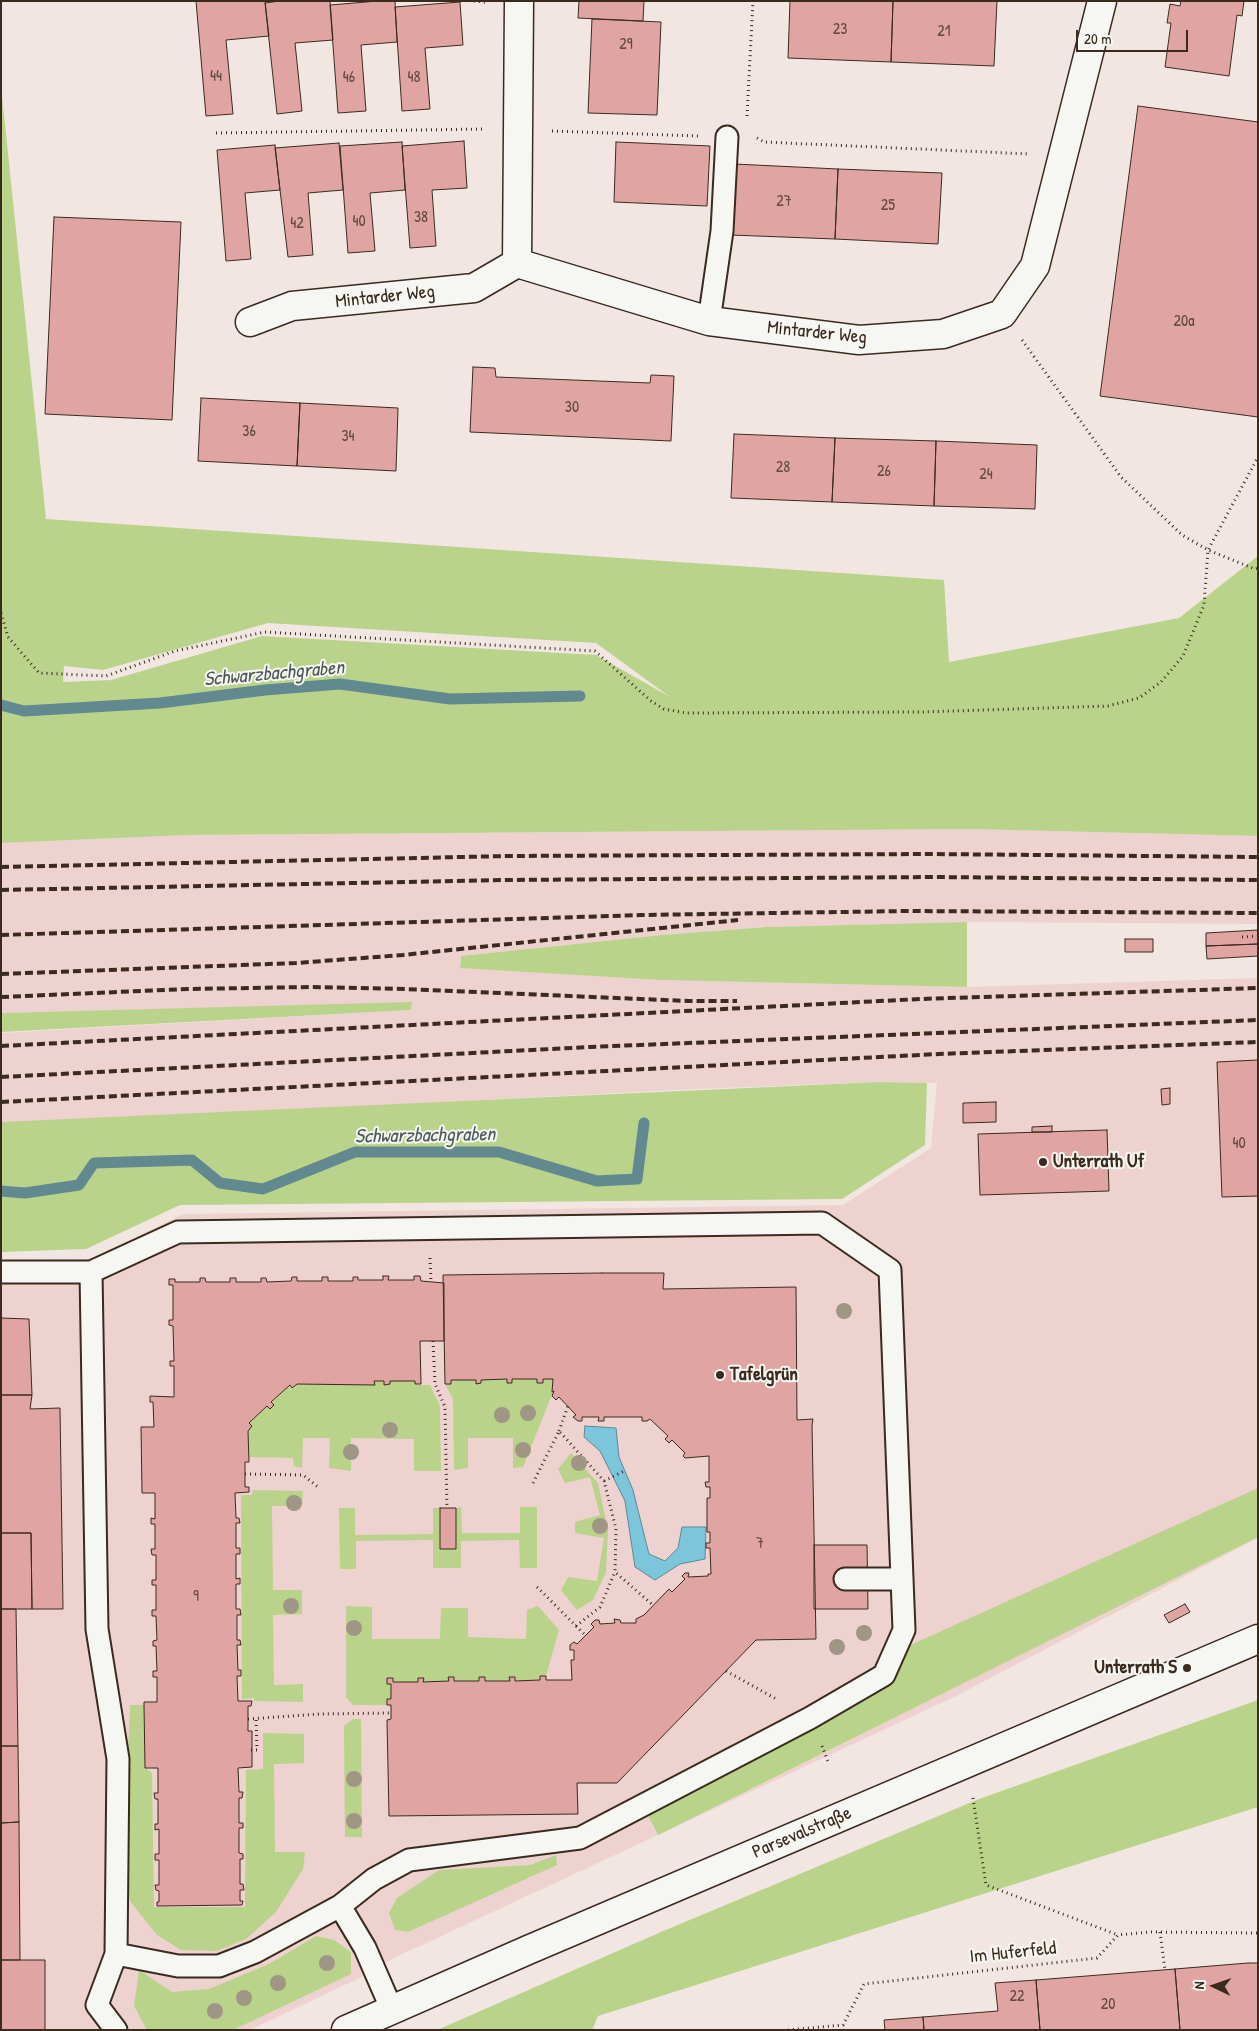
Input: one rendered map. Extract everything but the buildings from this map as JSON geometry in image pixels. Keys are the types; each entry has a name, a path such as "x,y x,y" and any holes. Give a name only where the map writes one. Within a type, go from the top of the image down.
{"street":[{"path":"517,263 519,1"},
{"path":"1002,314 1035,266 1102,1"},
{"name":"Mintarder Weg","path":"250,322 292,306 474,288 517,263 709,321 859,340 942,334 1002,314"},
{"name":"Parsevalstraße","path":"346,2030 1258,1639"}],"lane":[{"path":"709,321 736,134"},
{"path":"1,1272 91,1272 178,1232 822,1223 890,1270 904,1630 884,1675 810,1718 580,1838 409,1860 374,1879 340,1906 255,1952 219,1966 178,1966 116,1954"},
{"path":"91,1272 97,1629 118,1759 116,1954 97,2005 110,2027"},
{"path":"845,1579 902,1579"},
{"path":"340,1906 365,1948 392,2010"}],"path":[{"path":"736,134 753,1"},
{"path":"216,133 474,128 736,134 764,142 1063,155"},
{"path":"1002,314 1122,477 1182,535 1208,550 1256,569"},
{"path":"1,613 8,637 39,673 106,676 174,651 265,632 595,651 651,701 664,709 686,713 931,712 1108,706 1140,698 1161,682 1183,656 1204,605 1208,550 1258,457"},
{"path":"1242,937 1258,936"},
{"path":"432,1341 435,1384 445,1407 447,1508"},
{"path":"533,1483 559,1431 568,1406"},
{"path":"559,1431 604,1481 616,1529 615,1572 600,1607 576,1626"},
{"path":"604,1481 624,1471"},
{"path":"245,1474 303,1476 318,1487"},
{"path":"615,1572 654,1606"},
{"path":"537,1586 585,1635"},
{"path":"726,1671 810,1718"},
{"path":"248,1719 320,1714 390,1714"},
{"path":"251,1750 257,1750 256,1719"},
{"path":"972,1796 986,1884 1118,1935 1160,1932 1258,1933"},
{"path":"1160,1932 1165,1970"},
{"name":"Im Huferfeld","path":"788,2030 843,2025 864,1984 1097,1958 1118,1935"}],"shaded area":[{"path":"968,829 1258,836 1258,924 967,922 767,927 662,935 461,956 460,967 660,980 967,987 1258,978 1258,1538 954,1697 394,1958 374,1971 250,2030 1,2030 1,1260 91,1259 183,1214 843,1205 931,1148 937,1083 879,1082 696,1089 229,1113 1,1122 1,1033 411,1010 412,1003 1,1013 1,843 189,835"}],"green space":[{"path":"1,86 46,519 944,580 949,662 1179,618 1258,556 1258,836 968,829 189,835 1,843","holes":["268,623 596,643 670,697 596,655 262,636 111,680 63,682 64,666 103,670"]},
{"path":"967,922 967,987 660,980 460,968 461,956 662,935 767,927"},
{"path":"412,1002 411,1010 1,1032 1,1013"},
{"path":"879,1082 927,1083 925,1145 842,1199 180,1205 86,1249 1,1252 1,1122"},
{"path":"482,1379 507,1379 507,1383 512,1383 512,1379 536,1379 537,1383 542,1379 553,1379 553,1392 523,1467 513,1468 513,1438 468,1438 468,1468 454,1470 453,1399 445,1384 450,1384 451,1380 476,1380 477,1383 481,1383"},
{"path":"374,1381 384,1381 384,1384 389,1385 389,1381 415,1381 415,1385 430,1385 440,1406 441,1471 414,1471 414,1439 351,1438 351,1471 329,1468 330,1438 303,1438 302,1468 294,1466 293,1458 248,1457 249,1423 267,1406 270,1409 274,1405 272,1402 289,1386 292,1389 297,1384 374,1384"},
{"path":"571,1453 598,1483 608,1530 606,1572 593,1600 577,1610 561,1590 568,1577 597,1581 604,1538 575,1533 575,1522 600,1515 590,1477 565,1483 558,1469"},
{"path":"1258,1488 1258,1537 658,1835 647,1813 884,1687 906,1647"},
{"path":"253,1490 303,1491 302,1506 272,1506 273,1590 302,1590 302,1614 273,1615 274,1685 303,1684 303,1702 254,1701 254,1698 242,1699 241,1495 252,1495"},
{"path":"461,1507 462,1533 520,1533 520,1507 537,1507 537,1568 520,1568 519,1540 461,1541 461,1568 433,1568 433,1540 356,1541 356,1569 340,1569 339,1508 355,1508 355,1535 433,1534 433,1508 440,1508 440,1549 456,1548 456,1508"},
{"path":"346,1606 372,1607 372,1639 440,1639 441,1608 468,1608 468,1637 526,1639 527,1610 538,1606 559,1630 546,1676 540,1680 515,1681 515,1677 510,1677 510,1681 485,1681 484,1677 479,1677 479,1681 454,1681 454,1678 448,1678 449,1681 423,1682 423,1678 418,1678 418,1682 393,1682 393,1678 387,1679 387,1684 391,1684 391,1699 387,1699 387,1705 353,1705 346,1697"},
{"path":"1258,1700 1258,1807 598,2016 592,2030 437,2030 661,1932 979,1799"},
{"path":"130,1705 144,1705 145,1768 152,1773 154,1907 245,1907 246,1770 263,1769 263,1733 304,1734 304,1763 274,1764 275,1852 305,1852 303,1869 276,1912 246,1939 217,1951 181,1950 157,1935 130,1901 124,1856"},
{"path":"353,1719 361,1719 362,1837 345,1837 344,1726"},
{"path":"556,1855 557,1865 408,1932 395,1930 389,1913 397,1898 439,1870 530,1865"},
{"path":"316,1936 334,1940 351,1952 351,1974 233,2030 147,2030 134,2006 139,1970 172,1992 209,1989 269,1964"}],"water":[{"path":"585,1426 616,1428 619,1457 633,1490 649,1554 665,1561 678,1548 682,1527 706,1527 705,1559 680,1564 655,1580 635,1567 625,1501 600,1451 584,1437"}],"waterway":[{"name":"Schwarzbachgraben","path":"1,705 24,711 160,703 265,690 340,684 450,699 580,696"},
{"name":"Schwarzbachgraben","path":"1,1191 25,1193 79,1185 94,1163 192,1160 220,1183 263,1189 355,1152 499,1152 597,1181 637,1179 644,1123"}],"railway":[{"path":"1,867 508,856 931,854 1258,857"},
{"path":"1,890 506,880 933,877 1258,880"},
{"path":"1,935 641,915 908,911 1258,913"},
{"path":"1,974 296,963 403,955 738,920"},
{"path":"1,997 188,989 310,987 688,1001 737,1001"},
{"path":"1,1046 920,999 1258,988"},
{"path":"1,1077 590,1047 1258,1020"},
{"path":"1,1102 939,1054 1258,1042"}],"place":[{"name":"Unterrath Uf","path":"1043,1162"},
{"name":"Tafelgrün","path":"720,1375"},
{"name":"Unterrath S","path":"1187,1668"}]}
